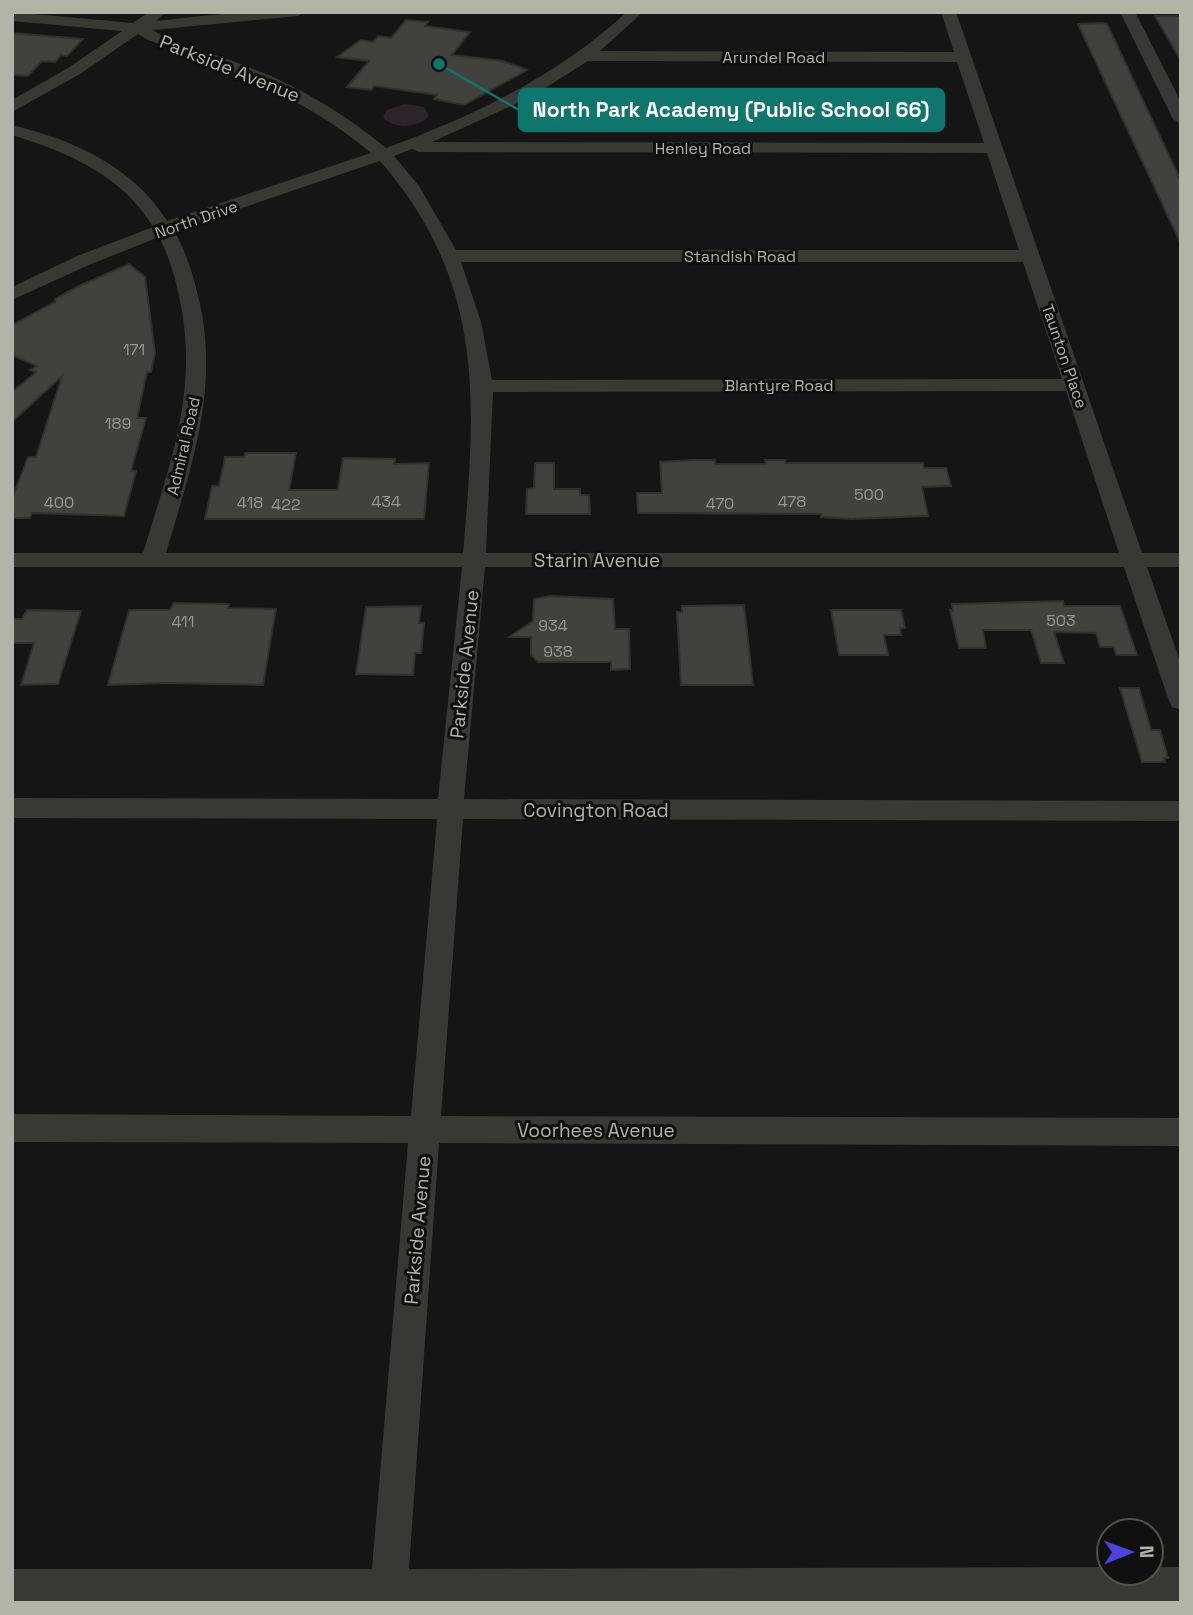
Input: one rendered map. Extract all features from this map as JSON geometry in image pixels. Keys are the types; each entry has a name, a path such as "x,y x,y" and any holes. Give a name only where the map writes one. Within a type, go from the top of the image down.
{"street":[{"path":"12,107 74,71 159,12"},
{"path":"139,28 174,22 298,12"},
{"path":"410,146 505,103 584,56 636,12"},
{"name":"Taunton Place","path":"948,12 1181,701"},
{"path":"1127,12 1181,119"},
{"name":"Parkside Avenue","path":"12,16 139,28 153,37 248,71 327,109 368,139 413,189 450,256 472,319 482,386 483,425 388,1595"},
{"name":"Arundel Road","path":"584,56 964,57"},
{"name":"Admiral Road","path":"12,130 56,143 102,165 140,195 166,229 182,268 195,326 197,371 190,427 152,560"},
{"name":"North Drive","path":"12,294 86,258 410,146"},
{"name":"Henley Road","path":"410,146 995,148"},
{"name":"Standish Road","path":"450,256 1030,256"},
{"name":"Blantyre Road","path":"482,386 1076,385"},
{"name":"Starin Avenue","path":"12,561 1181,560"},
{"name":"Covington Road","path":"12,808 1181,811"},
{"name":"Voorhees Avenue","path":"12,1128 1181,1132"},
{"path":"12,1588 388,1595 1181,1586"}],"shaded area":[{"path":"404,104 424,107 429,116 419,123 406,126 393,124 383,117 387,110"}],"building":[{"path":"1155,16 1181,16 1181,61"},
{"path":"406,20 428,22 425,26 470,32 452,55 503,61 527,70 464,105 434,99 437,95 374,86 371,90 347,87 369,61 337,57 361,40 373,42 378,36 391,38"},
{"path":"1078,24 1107,24 1181,181 1181,244"},
{"path":"12,33 83,39 67,56 61,55 55,62 42,61 28,76 12,75"},
{"path":"129,264 145,277 155,353 151,372 147,372 137,418 146,418 131,471 136,471 124,516 32,513 30,518 12,518 12,499 28,457 36,457 62,376 12,422 12,392 36,372 30,370 37,366 12,355 12,325 77,287"},
{"path":"245,453 296,453 289,490 338,490 343,458 395,459 394,464 429,463 424,519 205,519 212,486 219,486 225,457 244,457"},
{"path":"715,460 715,464 766,464 765,460 785,460 786,463 923,463 924,468 946,468 951,486 922,487 928,516 852,519 821,517 821,514 638,513 637,493 662,493 660,462"},
{"path":"535,463 554,463 554,489 580,489 580,495 589,495 590,514 526,514 527,489 534,488"},
{"path":"550,596 613,599 615,629 629,629 630,669 611,670 611,662 538,662 531,655 531,637 509,637 533,621 534,599"},
{"path":"1063,601 1064,606 1120,606 1137,655 1116,655 1114,647 1100,647 1096,633 1054,632 1064,663 1041,663 1031,630 983,630 986,648 959,648 950,610 953,611 952,604"},
{"path":"174,603 229,604 228,608 276,609 263,685 108,685 129,610 170,610"},
{"path":"744,605 753,685 681,685 677,612 682,612 682,606"},
{"path":"421,606 419,623 424,623 421,653 415,653 413,675 356,674 366,607"},
{"path":"27,610 81,611 58,684 21,685 34,643 12,643 12,619 22,619"},
{"path":"831,610 901,610 905,628 900,628 901,635 884,635 888,655 839,655"},
{"path":"1120,688 1139,688 1151,730 1160,730 1168,758 1164,758 1165,762 1142,762"}],"place":[{"name":"North Park Academy (Public School 66)","path":"439,64"}]}
